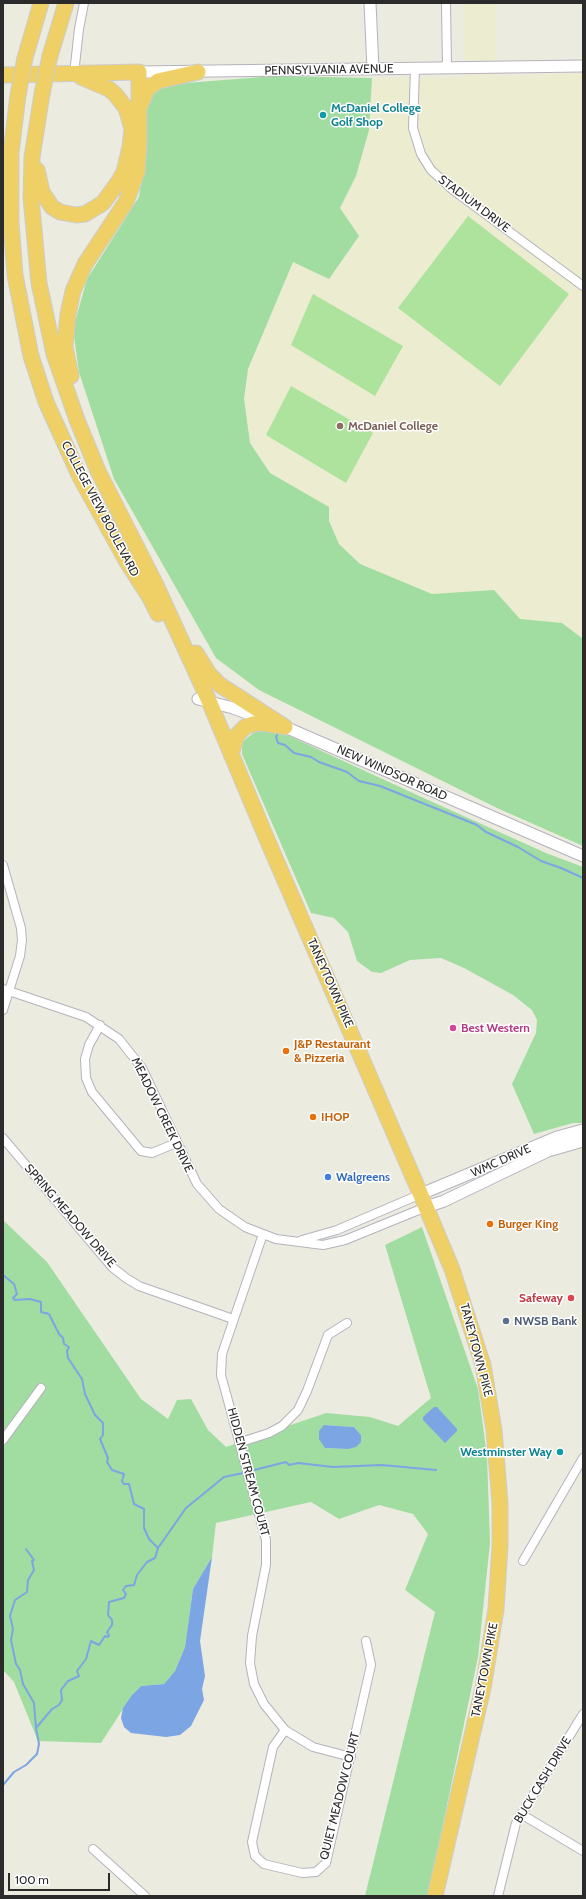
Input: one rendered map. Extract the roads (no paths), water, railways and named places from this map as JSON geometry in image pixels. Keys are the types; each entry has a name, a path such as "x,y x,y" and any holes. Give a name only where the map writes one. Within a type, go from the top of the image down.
{"highway":[{"path":"22,58 30,3"},
{"name":"COLLEGE VIEW BOULEVARD","path":"41,3 22,58 15,95 13,134 6,199 19,298 31,356 44,396 80,477 150,598 204,700"},
{"name":"COLLEGE VIEW BOULEVARD","path":"66,3 50,56 42,94 32,158 31,198 39,283 47,325 54,354 98,471 156,585 204,700"},
{"path":"42,94 42,118 37,154 38,175 45,199 60,212 71,215 85,214 97,207 107,198 119,181 127,163 142,98 152,85 163,80 198,72"},
{"path":"135,73 135,124 139,159 134,184 122,210 85,264 76,283 68,314 65,347 70,372 88,427 146,565"},
{"name":"PENNSYLVANIA AVENUE","path":"3,75 135,73"},
{"path":"74,74 100,85 115,94 126,108 135,124"},
{"path":"156,585 209,674 231,693 285,727"},
{"name":"TANEYTOWN PIKE","path":"204,700 232,754 266,837"},
{"name":"TANEYTOWN PIKE","path":"204,700 266,837 452,1269 483,1366 494,1430 500,1503 498,1581 490,1653 435,1896"},
{"path":"232,754 237,735 245,727 263,723 285,727"}],"main road":[{"path":"370,3 373,69"},
{"name":"PENNSYLVANIA AVENUE","path":"135,73 583,66"},
{"name":"NEW WINDSOR ROAD","path":"204,700 238,709 285,727 583,856"},
{"name":"WMC DRIVE","path":"423,1201 557,1137 583,1130"},
{"name":"WMC DRIVE","path":"423,1201 444,1201 548,1152 583,1141"}],"street":[{"path":"74,74 79,29 84,3"},
{"path":"446,3 447,68"},
{"name":"STADIUM DRIVE","path":"415,69 413,128 421,154 430,170 453,190 583,286"},
{"path":"3,868 21,928 22,940 20,956 6,990 3,1010"},
{"name":"MEADOW CREEK DRIVE","path":"6,990 75,1012 100,1025 118,1039 137,1061 197,1184 212,1202 236,1221 263,1234 292,1242 323,1245 344,1240 423,1201"},
{"path":"100,1025 89,1045 85,1059 86,1078 92,1092 141,1151 152,1153 176,1143"},
{"name":"SPRING MEADOW DRIVE","path":"3,1138 112,1267 139,1286 233,1319"},
{"name":"MEADOW CREEK DRIVE","path":"292,1242 306,1240 423,1201"},
{"name":"HIDDEN STREAM COURT","path":"263,1234 222,1354 221,1375 241,1442 266,1540 266,1565 252,1636 250,1663 254,1684 264,1704 285,1730 313,1747 351,1757"},
{"path":"241,1442 269,1433 282,1426 298,1410 307,1391 328,1335 347,1322"},
{"path":"3,1440 41,1388"},
{"path":"523,1561 583,1458"},
{"name":"QUIET MEADOW COURT","path":"285,1730 273,1747 252,1842 255,1856 264,1864 302,1873 316,1872 326,1863 371,1665 366,1641"},
{"name":"BUCK CASH DRIVE","path":"498,1896 512,1835 521,1814 583,1714"},
{"path":"521,1814 583,1851"},
{"path":"93,1849 145,1896"}],"water":[{"path":"434,1407 437,1407 457,1429 457,1431 445,1443 423,1420 423,1417"},
{"path":"324,1425 354,1427 361,1435 361,1442 356,1447 348,1449 325,1448 319,1439 319,1431"},
{"path":"212,1557 200,1641 205,1676 202,1689 204,1700 191,1726 180,1735 166,1737 131,1733 124,1727 121,1718 123,1708 132,1695 141,1686 164,1684 175,1671 185,1647 193,1589"}],"waterway":[{"path":"277,735 276,737 278,743 285,745 294,753 311,757 319,762 347,772 359,781 380,786 477,825 486,832 518,847 541,861 583,878"},
{"path":"3,1275 14,1284 17,1294 13,1298 15,1300 30,1299 41,1302 41,1312 49,1314 59,1334 63,1338 64,1344 69,1347 67,1351 68,1358 82,1379 85,1394 95,1415 103,1423 103,1435 100,1439 108,1458 107,1462 112,1470 124,1474 122,1481 124,1484 129,1484 134,1504 144,1509 144,1528 149,1539 158,1548"},
{"path":"254,1470 286,1462 289,1465 298,1463 333,1467 382,1465 436,1470"},
{"path":"3,1785 14,1772 26,1765 37,1754 39,1744 36,1728 52,1709 59,1705 62,1700 61,1690 68,1681 79,1676 77,1671 86,1659 91,1641 99,1645 105,1636 108,1637 109,1635 107,1632 112,1625 112,1620 108,1615 109,1602 124,1598 126,1594 123,1590 126,1586 134,1585 137,1575 147,1562 155,1558 158,1548 186,1508 224,1477 243,1473"},
{"path":"26,1549 34,1560 32,1561 34,1570 28,1580 27,1592 15,1600 10,1616 13,1629 11,1640 16,1664 20,1670 23,1684 34,1703 36,1728"}],"place":[{"name":"McDaniel College Golf Shop","path":"323,115"},
{"name":"McDaniel College","path":"340,426"},
{"name":"Best Western","path":"453,1028"},
{"name":"J&P Restaurant & Pizzeria","path":"286,1051"},
{"name":"IHOP","path":"313,1117"},
{"name":"Walgreens","path":"328,1177"},
{"name":"Burger King","path":"490,1224"},
{"name":"Safeway","path":"571,1298"},
{"name":"NWSB Bank","path":"506,1321"},
{"name":"Westminster Way","path":"560,1452"}]}
